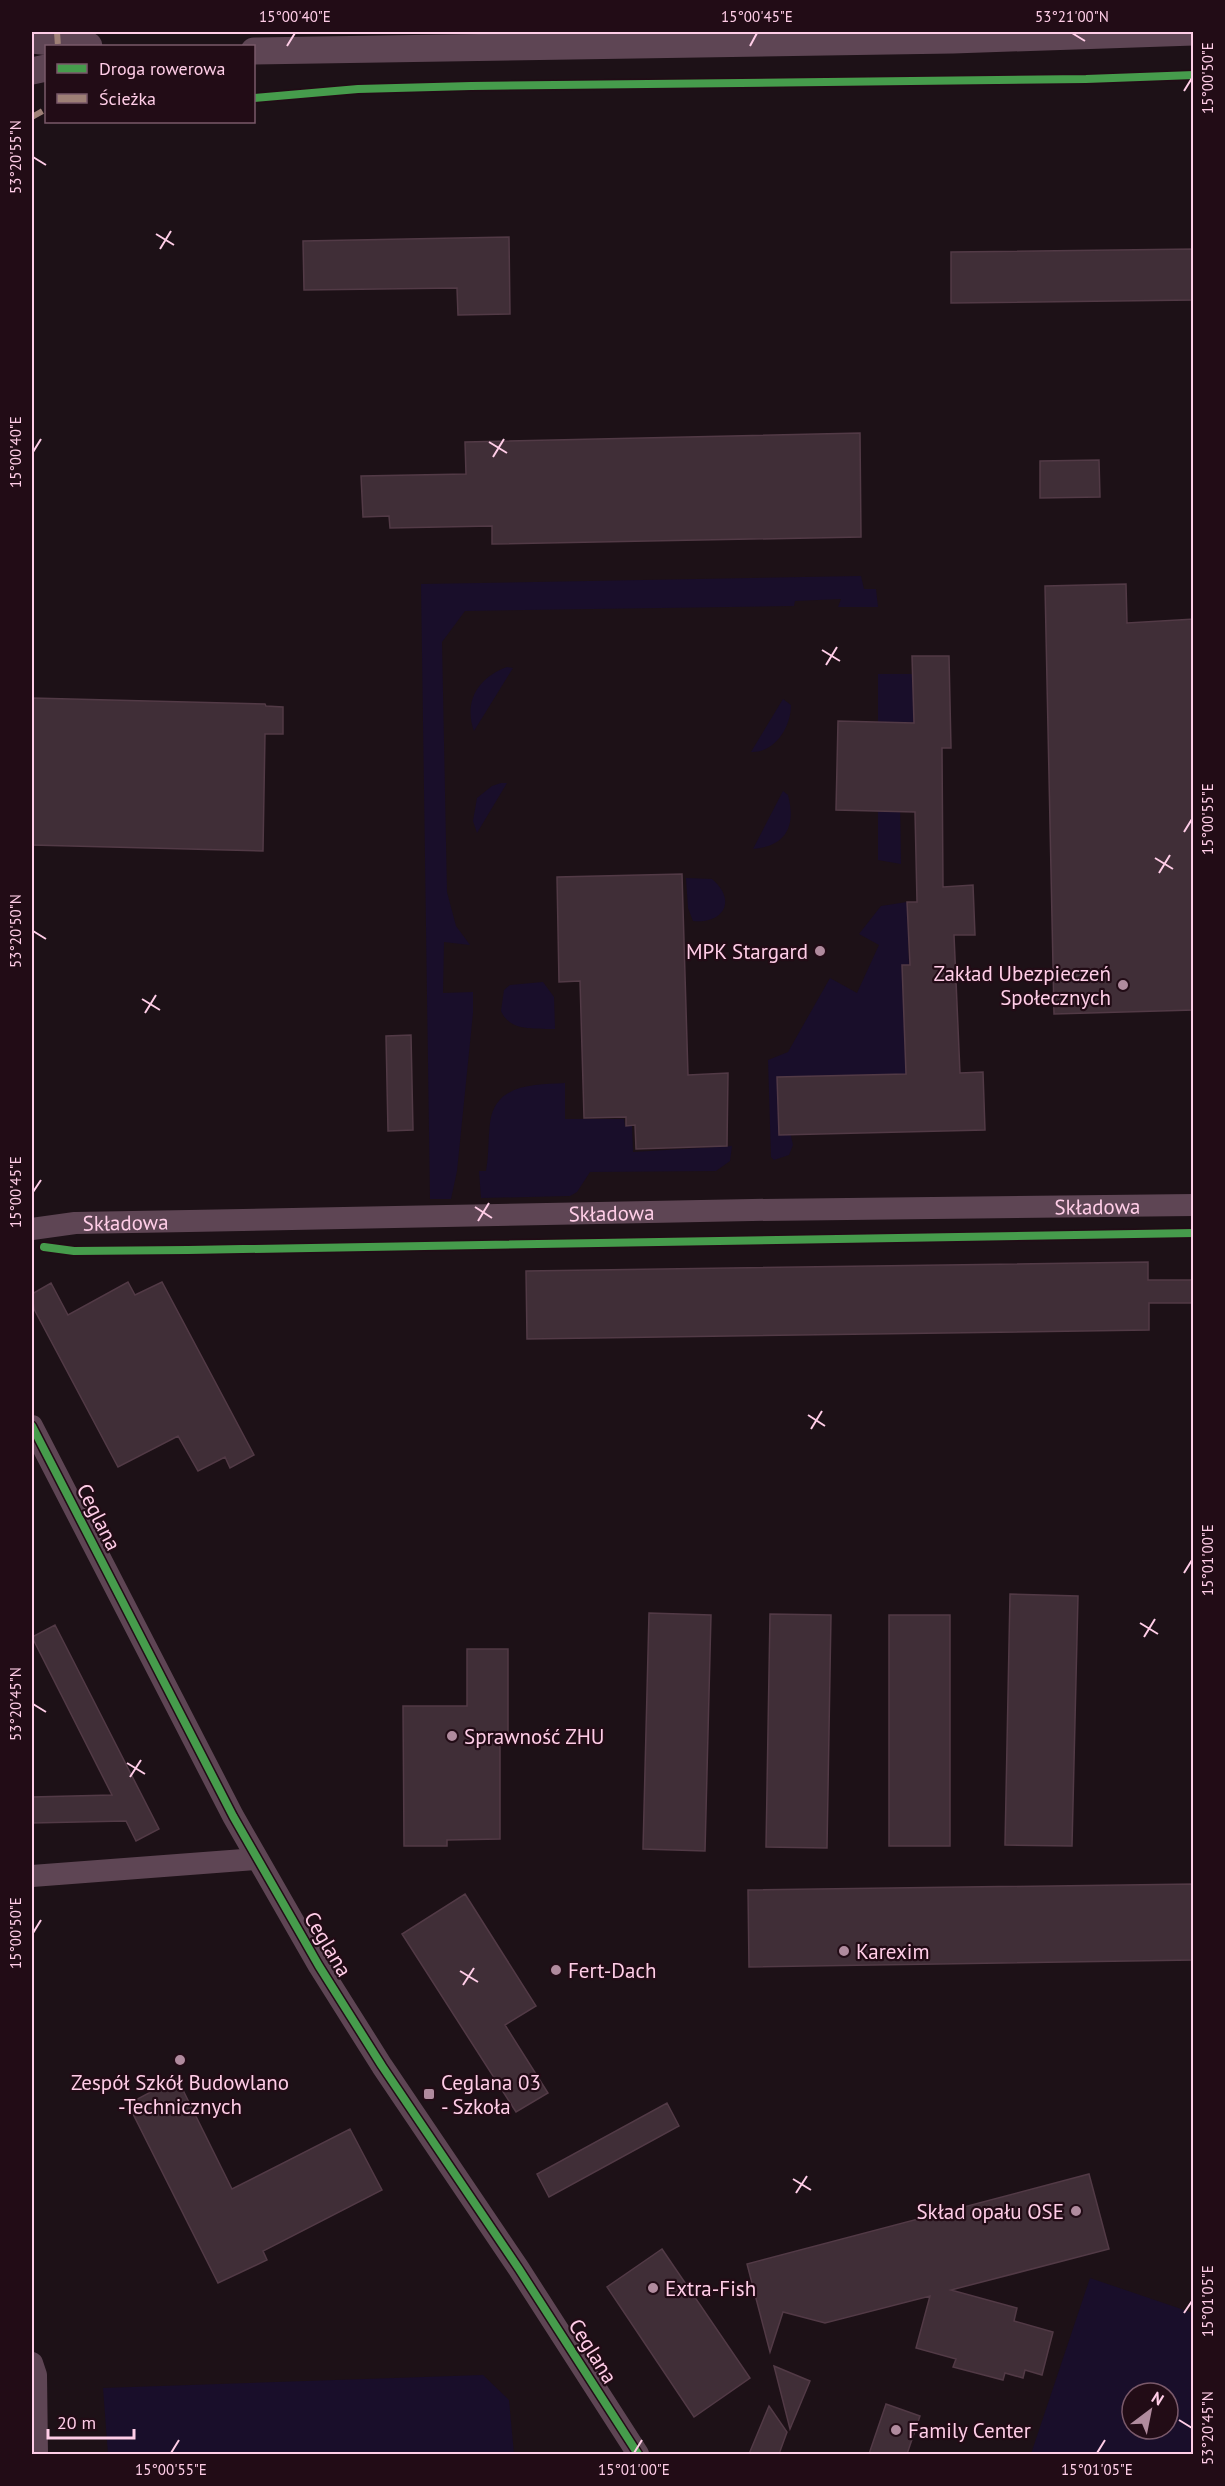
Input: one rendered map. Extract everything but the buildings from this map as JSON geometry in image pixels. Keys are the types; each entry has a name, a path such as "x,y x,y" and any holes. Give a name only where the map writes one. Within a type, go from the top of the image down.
{"street":[{"path":"255,51 942,40 1194,32"},
{"path":"32,40 80,45"},
{"name":"Składowa","path":"32,1229 75,1223 154,1221 1194,1205"},
{"name":"Ceglana","path":"32,1426 257,1859 319,1966 382,2066 519,2269 638,2454"},
{"path":"32,1876 257,1859"},
{"path":"32,2363 36,2375 37,2454"}],"shaded area":[{"path":"861,576 864,589 876,589 878,607 838,607 841,599 795,601 794,606 465,611 442,642 447,892 456,926 470,945 444,942 443,993 473,992 473,1013 457,1171 451,1199 430,1199 421,584"},
{"path":"507,667 513,668 474,731 471,710 476,691 488,677"},
{"path":"878,674 913,674 914,722 878,733"},
{"path":"783,699 791,705 785,730 767,748 751,752"},
{"path":"507,783 477,833 473,821 477,798 492,786"},
{"path":"783,791 788,795 791,816 786,832 774,844 753,849"},
{"path":"900,799 901,864 878,860 878,804"},
{"path":"686,878 712,879 720,887 725,902 724,909 719,915 713,919 693,921 688,908"},
{"path":"907,902 909,965 902,966 906,1074 778,1077 793,1145 789,1155 774,1160 771,1157 768,1060 788,1052 830,978 857,993 879,945 859,934 881,906"},
{"path":"543,982 554,997 555,1029 524,1028 505,1018 501,1011 504,990 510,985"},
{"path":"565,1083 565,1119 624,1119 625,1126 632,1126 633,1152 732,1146 730,1161 716,1171 590,1172 577,1192 570,1196 481,1198 479,1171 486,1171 490,1123 493,1110 499,1100 508,1093 529,1086"},
{"path":"1090,2278 1193,2313 1192,2454 1031,2454"},
{"path":"483,2375 509,2400 514,2454 108,2454 103,2388"}],"marked path":[{"path":"57,32 58,45"},
{"path":"32,117 45,110"}],"cycle path":[{"path":"255,98 358,89 471,86 1086,79 1194,75"},
{"path":"44,1247 74,1251 188,1250 1194,1233"},
{"path":"32,1426 233,1816 319,1966 382,2066 519,2269 638,2454"}],"place":[{"name":"MPK Stargard","path":"820,951"},
{"name":"Zakład Ubezpieczeń Społecznych","path":"1123,985"},
{"name":"Sprawność ZHU","path":"452,1736"},
{"name":"Karexim","path":"844,1951"},
{"name":"Fert-Dach","path":"556,1970"},
{"name":"Zespół Szkół Budowlano -Technicznych","path":"180,2060"},
{"name":"Ceglana 03 - Szkoła","path":"429,2094"},
{"name":"Skład opału OSE","path":"1076,2211"},
{"name":"Extra-Fish","path":"653,2288"},
{"name":"Family Center","path":"896,2430"}]}
